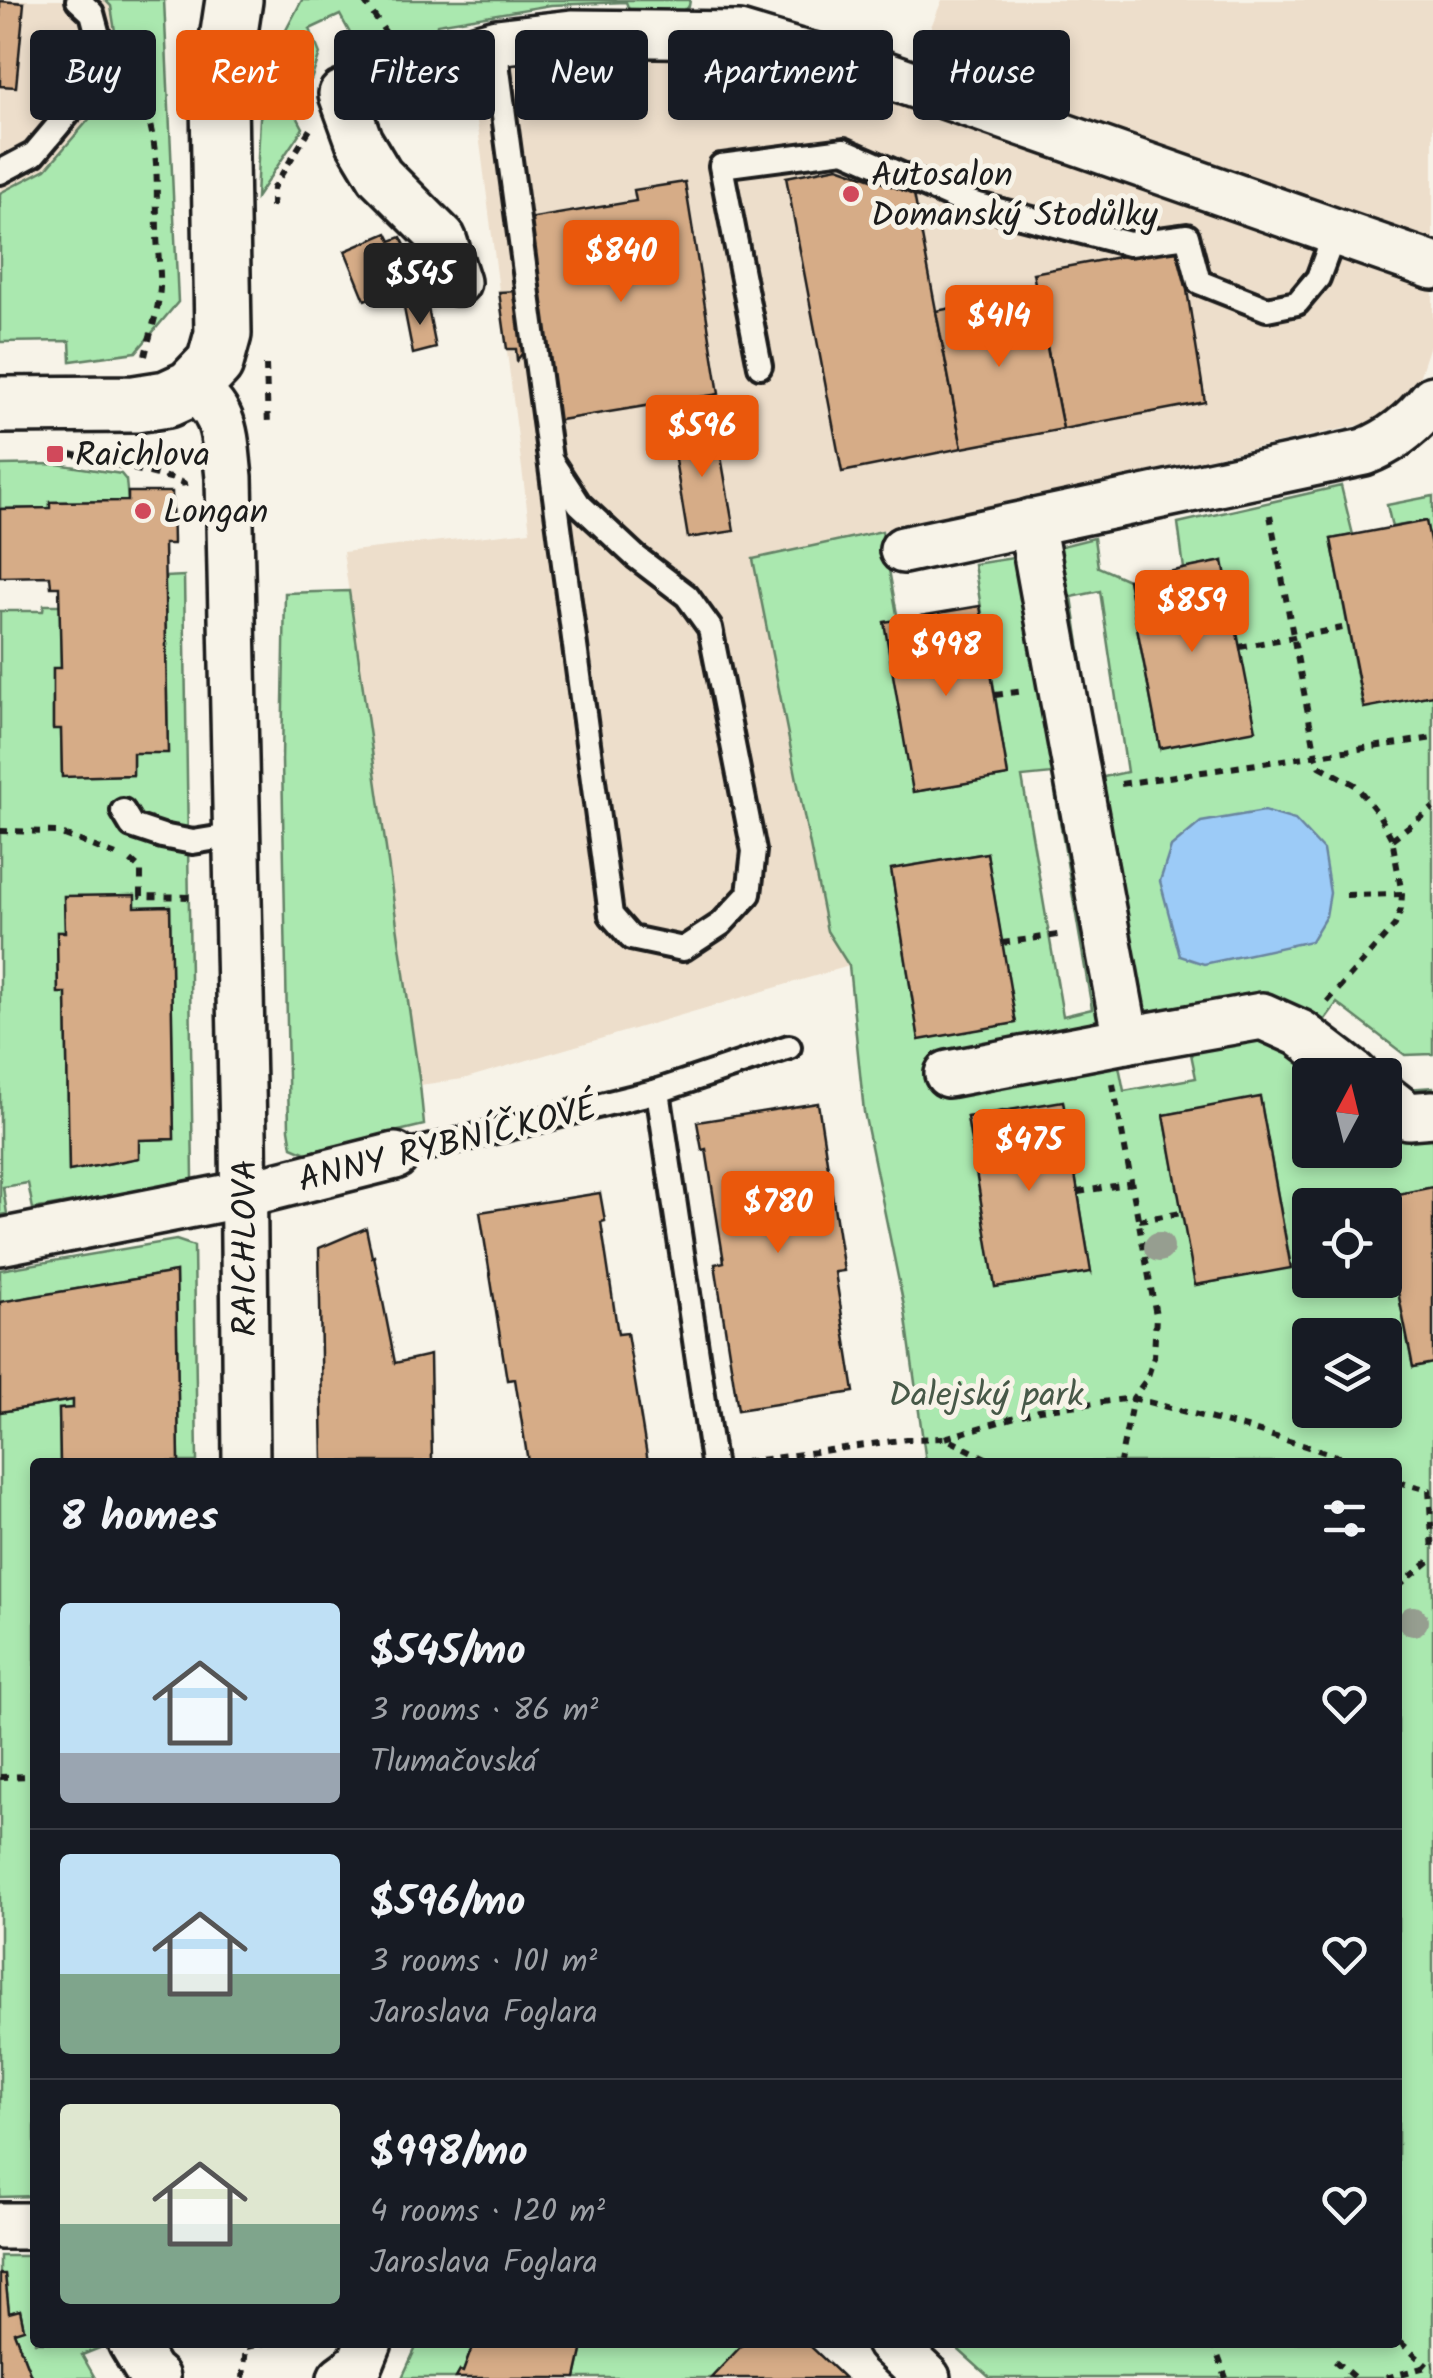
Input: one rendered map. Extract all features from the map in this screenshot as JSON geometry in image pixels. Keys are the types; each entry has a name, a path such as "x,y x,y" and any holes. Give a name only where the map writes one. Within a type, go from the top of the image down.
{"street":[{"path":"0,405 134,404 167,399 191,388 214,363 223,334 219,99 234,0"},
{"path":"458,282 443,240 380,176 359,141 342,94 497,42 726,18 1433,266"},
{"name":"RAICHLOVA","path":"191,388 208,399 223,422 229,477 246,1458"},
{"path":"903,550 1364,452 1380,446 1418,418 1433,399"},
{"path":"1031,522 1106,929 1116,1042"},
{"path":"948,1074 1262,1016 1300,1033 1333,1058"},
{"path":"1402,1111 1408,1116 1433,1114"},
{"name":"ANNY RYBNÍČKOVÉ","path":"0,1242 244,1194 395,1156"},
{"path":"0,2226 30,2226"},
{"path":"135,2348 156,2378"},
{"path":"340,2378 360,2364 366,2348"},
{"path":"896,2348 928,2378"}],"lane":[{"path":"0,172 34,154 77,102 102,50 92,13 78,0"},
{"path":"497,42 498,70 611,915 631,938 683,949 721,924 749,894 754,851 710,628 687,596 636,557 579,504 551,461"},
{"path":"760,366 721,166 844,150 959,200 1129,244 1187,236 1199,282 1267,309 1298,303 1318,278 1335,232"},
{"path":"124,811 132,826 162,836 193,842 236,834"},
{"name":"ANNY RYBNÍČKOVÉ","path":"395,1156 658,1091 789,1047"},
{"path":"658,1091 712,1458"}],"path":[{"path":"134,404 160,288 156,160 149,120"},
{"path":"55,454 69,454 184,483 185,503"},
{"path":"1262,474 1316,755 1320,766 1355,786 1378,813 1392,839 1402,894 1402,909 1395,925 1300,1033"},
{"path":"1240,648 1348,628"},
{"path":"1080,790 1433,738"},
{"path":"1392,839 1433,808"},
{"path":"0,831 56,832 133,862 141,870 141,896 194,896"},
{"path":"1346,895 1402,894"},
{"path":"1002,942 1106,929"},
{"path":"1116,1042 1132,1183 1156,1315 1154,1357 1147,1379 1134,1398 1121,1458"},
{"path":"1078,1192 1132,1183"},
{"path":"1139,1220 1182,1213"},
{"path":"773,1458 907,1439 945,1438 1039,1410 1134,1398 1342,1458"},
{"path":"945,1438 986,1458"},
{"path":"1402,1483 1431,1490 1433,1555 1402,1583"},
{"path":"0,1777 30,1776"},
{"path":"1402,2344 1431,2366"},
{"path":"243,2378 246,2348"},
{"path":"1216,2348 1226,2378"},
{"path":"1335,2361 1355,2378"},
{"path":"1386,2378 1431,2366"}],"shaded area":[{"path":"0,0 105,0 111,5 115,30 30,30 30,120 88,120 46,169 0,193"},
{"path":"942,0 1433,0 1433,336 1415,390 1391,418 753,559 827,931 849,966 463,1079 420,1085 343,552 530,531 477,120 495,120 495,64 515,59 515,120 648,120 648,54 668,56 668,120 893,120 893,70 913,58 913,120 1070,120 1070,30 930,30"}],"green space":[{"path":"105,0 164,0 178,302 136,352 71,361 70,341 0,342 0,193 46,169 88,120 156,120 156,30 115,30 111,6"},
{"path":"302,0 690,0 681,12 631,15 626,2 551,5 437,24 436,30 348,30 340,15 310,30 286,30"},
{"path":"314,39 320,54 314,71"},
{"path":"260,120 299,120 303,128 256,198"},
{"path":"57,464 121,474 126,480 128,501 50,502 50,508 0,509 0,465"},
{"name":"Dalejský park","path":"1341,486 1353,535 1331,539 1363,707 1433,695 1433,1054 1405,1055 1337,1003 1318,1029 1353,1058 1292,1058 1292,1168 1402,1168 1402,1089 1433,1087 1433,1187 1402,1193 1402,1188 1292,1188 1292,1298 1399,1298 1413,1367 1433,1363 1433,2378 990,2378 957,2348 1402,2348 1402,1458 925,1458 905,1311 864,1112 849,966 827,931 753,559 882,531 898,620 913,792 1008,776 974,564 1094,538 1098,567 1128,580 1160,748 1223,561 1184,569 1178,523","holes":["1100,591 1127,772 1099,778 1072,597","1052,774 1092,1009 1063,1016 1022,777","987,853 1015,1023 919,1039 891,869","1190,1049 1196,1078 1124,1091 1118,1061","1260,1098 1291,1267 1196,1285 1164,1115","1063,1102 1091,1272 967,1117"]},
{"path":"1433,496 1433,555 1426,521 1392,527 1387,505"},
{"path":"184,576 193,1179 33,1209 28,1183 3,1187 7,1214 0,1215 0,611 43,611 44,605 60,605 61,668 53,669 53,728 61,729 62,776 133,775 133,753 168,752 165,577","holes":["134,895 135,907 170,907 174,1139 139,1140 139,1158 69,1171 66,993 58,992 57,932 65,932 64,897"]},
{"path":"349,591 424,1125 306,1153 292,1147 289,1129 282,760 285,593"},
{"path":"176,1240 194,1246 197,1458 179,1458 176,1272 0,1302 0,1270"},
{"path":"73,1400 73,1408 59,1409 60,1458 30,1458 30,2196 0,2197 0,1412"},
{"path":"0,2256 30,2256 30,2348 100,2348 82,2355 95,2378 32,2378 14,2332 24,2328 20,2310 9,2313 5,2275 0,2274"},
{"path":"416,2348 472,2348 463,2372 456,2378 402,2378"},
{"path":"583,2348 740,2348 711,2378 576,2378"}],"water":[{"path":"1264,811 1295,820 1323,850 1330,893 1326,916 1311,941 1204,964 1180,956 1160,881 1171,847 1201,822"}],"building":[{"path":"0,1 24,3 16,87 0,86"},
{"path":"838,167 914,194 962,448 842,472 786,177"},
{"path":"685,182 719,394 554,421 522,220 636,201 634,190"},
{"path":"387,233 391,241 401,237 417,270 401,277 403,285 365,300 345,251"},
{"path":"1177,246 1205,402 1063,429 1033,273"},
{"path":"518,291 525,350 517,360 516,349 507,349 499,292"},
{"path":"1036,292 1063,429 962,448 936,311"},
{"path":"427,303 436,348 413,354 404,308"},
{"path":"715,422 734,531 688,538 670,429"},
{"path":"128,492 172,492 173,544 164,544 168,753 133,753 133,775 62,777 61,729 53,729 53,668 61,668 59,587 51,587 50,576 0,577 0,509 50,508 50,502 128,501"},
{"path":"1426,521 1433,555 1433,695 1364,708 1331,539"},
{"path":"1223,561 1256,730 1160,748 1128,580"},
{"path":"980,606 1008,776 913,792 884,622"},
{"path":"987,853 1016,1023 919,1040 891,869"},
{"path":"135,895 135,907 170,906 174,1139 139,1140 139,1158 69,1171 66,993 58,993 57,932 65,932 64,896"},
{"path":"1260,1097 1291,1268 1195,1285 1164,1115"},
{"path":"1063,1101 1091,1272 995,1287 967,1117"},
{"path":"818,1103 844,1271 835,1272 854,1392 738,1410 715,1264 724,1262 706,1149 702,1150 697,1122"},
{"path":"1433,1187 1433,1363 1413,1367 1399,1298 1402,1193"},
{"path":"600,1193 618,1334 627,1333 647,1458 527,1458 515,1379 507,1380 480,1212"},
{"path":"366,1228 395,1363 430,1355 432,1458 323,1458 319,1248"},
{"path":"176,1272 179,1458 60,1458 59,1409 73,1408 73,1400 0,1412 0,1302"},
{"path":"0,2274 5,2274 9,2313 20,2310 24,2329 14,2332 32,2378 0,2378"},
{"path":"472,2348 583,2348 576,2378 456,2378 463,2372"},
{"path":"739,2348 812,2348 844,2378 711,2378"}],"place":[{"name":"Autosalon Domanský Stodůlky","path":"851,194"},
{"name":"Raichlova","path":"55,454"},
{"name":"Longan","path":"143,511"}]}
